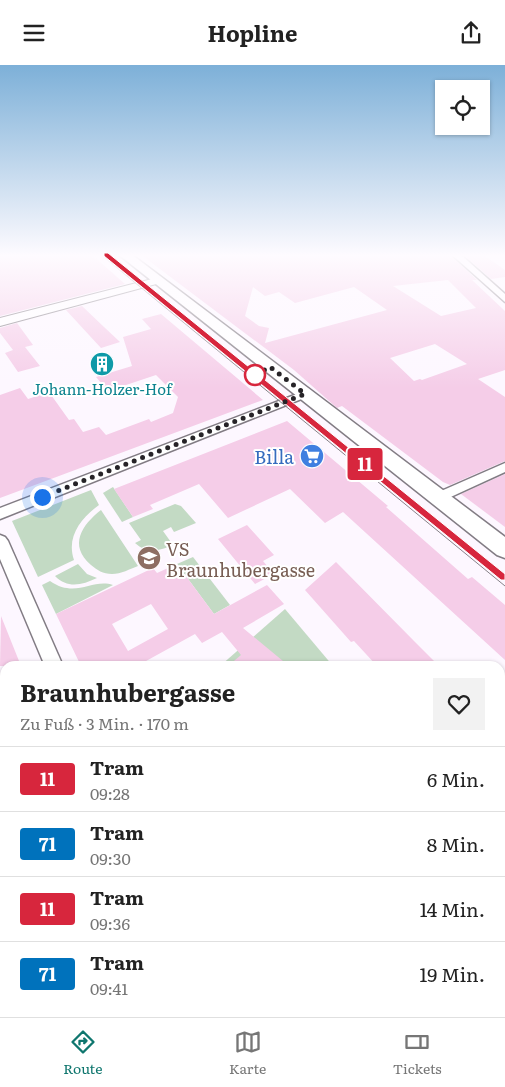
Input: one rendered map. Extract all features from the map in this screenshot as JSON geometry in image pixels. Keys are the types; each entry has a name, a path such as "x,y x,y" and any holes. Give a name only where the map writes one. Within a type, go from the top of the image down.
{"main road":[{"path":"179,298 505,549"}],"street":[{"path":"0,322 90,298"},
{"path":"0,514 305,394"},
{"path":"437,498 505,467"},
{"path":"0,541 52,661"}],"green space":[{"path":"113,487 133,517 122,522 103,493"},
{"path":"91,490 99,505 86,516 77,529 72,544 74,560 38,577 12,521"},
{"path":"175,504 181,506 196,523 174,532 171,527 163,531 173,545 163,549 144,549 135,543 141,540 129,523"},
{"path":"101,510 138,566 119,573 109,574 96,569 84,558 80,550 80,536 88,522"},
{"path":"193,557 230,605 214,614 177,564"},
{"path":"78,564 87,574 97,578 75,585 65,583 55,576"},
{"path":"50,581 68,588 98,584 113,585 56,614 42,585"},
{"path":"285,609 329,661 226,661"}],"building":[{"path":"0,298 69,298 0,316"},
{"path":"199,298 250,298 245,316 259,326 269,328 265,343 387,310 370,298 413,298 441,316 476,308 466,298 492,298 505,311 505,370 478,379 505,397 505,461 450,485 443,482 342,406 337,408 294,370","holes":["435,344 467,364 414,381 390,358"]},
{"path":"288,298 312,298 295,303"},
{"path":"82,306 120,342 101,348 66,310"},
{"path":"161,314 263,400 0,498 0,395 20,388 28,399 49,392 69,420 74,419 83,432 99,427 106,435 149,419 151,422 173,413 178,397 156,375 108,391 96,377 132,366 123,337 151,329 142,319"},
{"path":"17,323 33,345 25,347 40,366 18,372 5,353 13,350 0,333 0,328"},
{"path":"287,421 388,506 386,507 468,579 472,577 505,605 505,660 343,512 325,523 290,489 228,518 199,484 150,505 153,509 133,517 114,489"},
{"path":"505,474 505,527 461,494"},
{"path":"247,525 274,555 263,561 274,574 255,584 218,539"},
{"path":"336,562 434,661 372,661 354,641 351,642 305,590"},
{"path":"177,564 214,614 267,585 284,604 243,628 283,661 234,661 241,655 222,632 202,643 195,634 146,661 79,661 56,614 153,568 157,573","holes":["151,604 168,629 128,651 112,624"]},
{"path":"1,616 19,661 0,661"}],"tram line":[{"path":"154,298 505,586"},
{"name":"11","path":"160,298 505,577"}],"place":[{"name":"Johann-Holzer-Hof","path":"102,364"},
{"name":"Billa","path":"312,456"},
{"name":"VS Braunhubergasse","path":"149,558"}],"route":[{"path":"42,497 305,394 270,367 255,375"}]}
